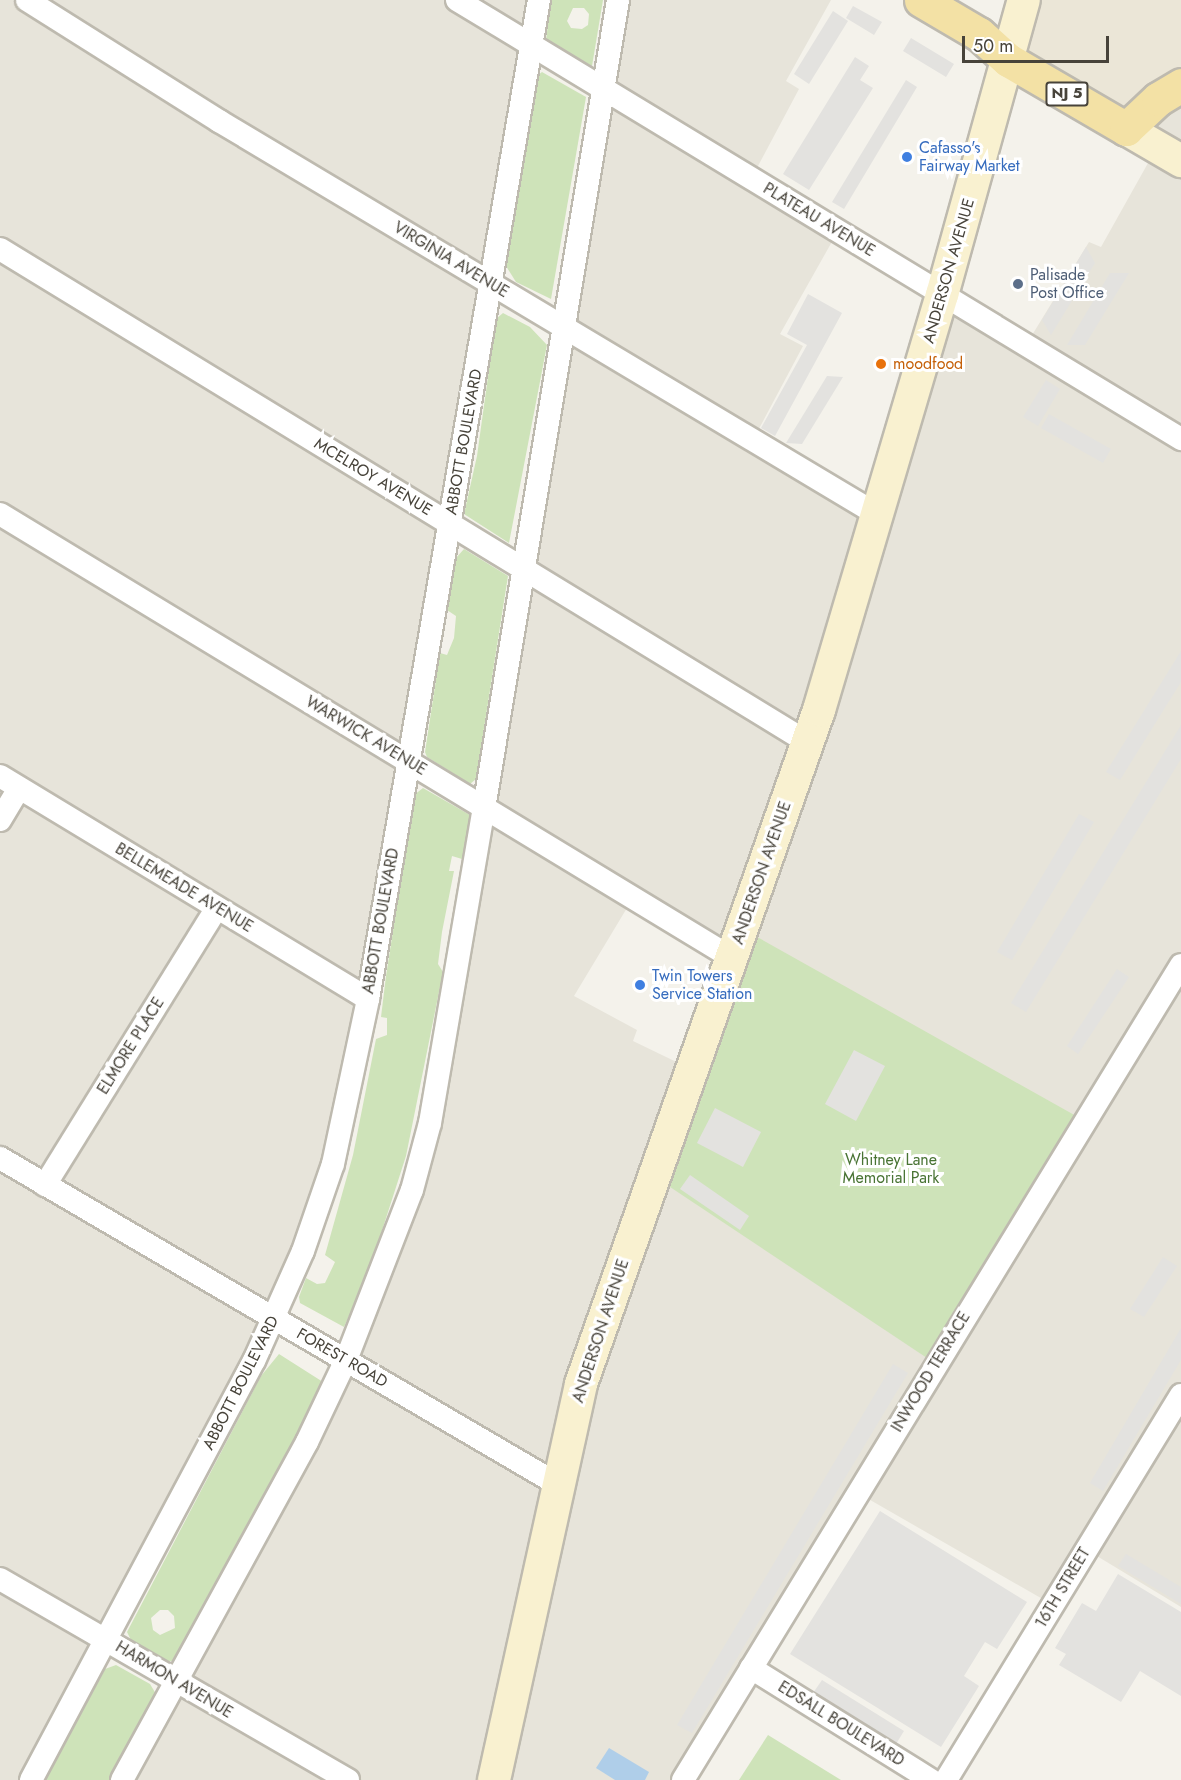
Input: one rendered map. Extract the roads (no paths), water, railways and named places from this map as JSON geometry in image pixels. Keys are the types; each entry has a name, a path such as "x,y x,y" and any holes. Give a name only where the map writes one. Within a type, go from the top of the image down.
{"main road":[{"name":"NJ 5","path":"921,0 980,34 1008,60 1126,129"},
{"name":"ANDERSON AVENUE","path":"494,1780 581,1384 807,742 878,515 1024,0"},
{"path":"1181,85 1158,99 1126,129 1181,161"}],"street":[{"name":"VIRGINIA AVENUE","path":"27,0 219,121 878,515"},
{"name":"PLATEAU AVENUE","path":"457,0 604,93 1181,439"},
{"name":"ABBOTT BOULEVARD","path":"31,1780 107,1640 274,1318 303,1251 333,1164 368,999 539,0"},
{"path":"122,1780 306,1442 346,1360 393,1245 430,1124 566,328 618,0"},
{"name":"MCELROY AVENUE","path":"0,249 807,742"},
{"name":"WARWICK AVENUE","path":"0,514 732,958"},
{"path":"0,820 9,782"},
{"name":"BELLEMEADE AVENUE","path":"9,782 368,999"},
{"name":"ELMORE PLACE","path":"45,1185 217,908"},
{"name":"INWOOD TERRACE","path":"683,1780 1181,965"},
{"name":"FOREST ROAD","path":"0,1158 559,1485"},
{"name":"16TH STREET","path":"946,1780 1181,1395"},
{"name":"HARMON AVENUE","path":"0,1579 107,1640 174,1683 348,1780"},
{"name":"EDSALL BOULEVARD","path":"751,1668 931,1780"}],"water":[{"path":"609,1748 649,1772 645,1780 615,1780 596,1768"}],"place":[{"name":"Cafasso's Fairway Market","path":"907,157"},
{"name":"Palisade Post Office","path":"1018,284"},
{"name":"moodfood","path":"881,364"},
{"name":"Twin Towers Service Station","path":"640,985"}],"park label":[{"name":"Whitney Lane Memorial Park","path":"891,1169"}]}
